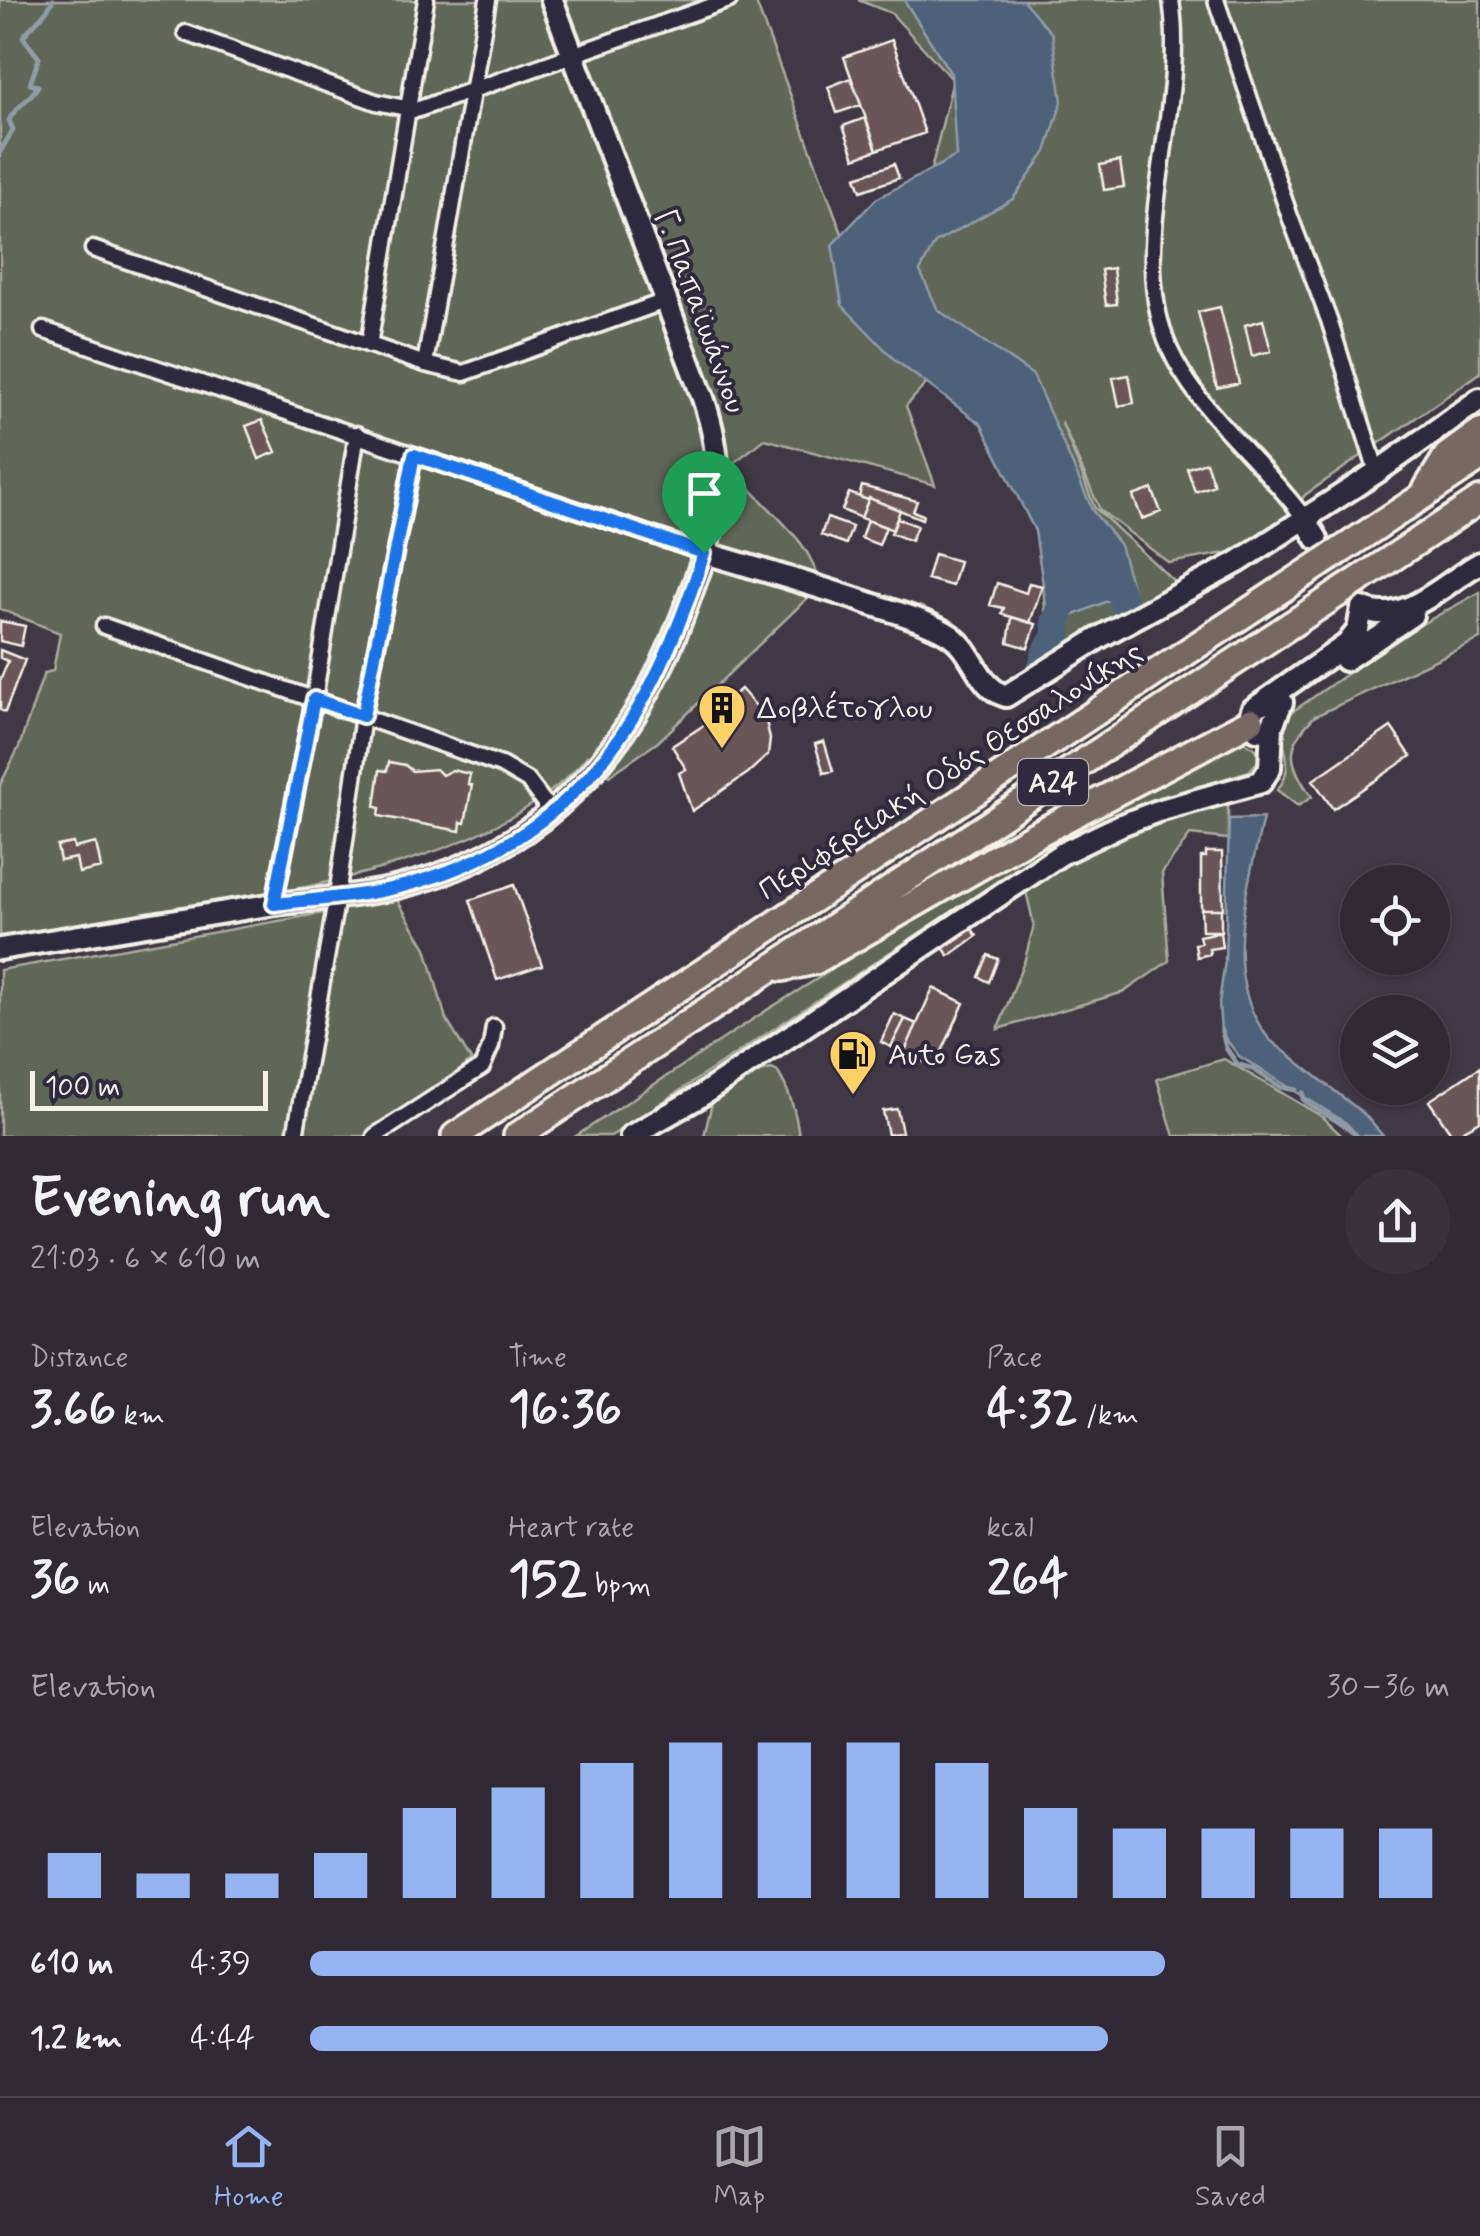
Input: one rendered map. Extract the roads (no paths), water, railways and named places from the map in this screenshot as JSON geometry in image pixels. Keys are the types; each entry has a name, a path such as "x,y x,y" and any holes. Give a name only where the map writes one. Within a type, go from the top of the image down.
{"highway":[{"path":"1422,497 1448,456 1480,432"},
{"name":"Περιφερειακή Οδός Θεσσαλονίκης","path":"455,1136 1319,552 1344,549 1480,458"},
{"name":"Α24","path":"518,1136 1480,500"},
{"path":"767,971 815,961 1036,835 1251,720"}],"street":[{"path":"368,345 426,0"},
{"path":"425,364 488,0"},
{"name":"Γ. Παπαϊωάννου","path":"0,950 274,904 378,892 438,875 499,848 552,813 602,763 637,713 672,644 714,522 720,487 716,438 552,0"},
{"path":"186,33 376,102 421,110 730,0"},
{"path":"1172,0 1175,66 1152,254 1154,303 1172,355 1186,380 1274,478 1304,519 1319,552"},
{"path":"1216,0 1329,320 1377,472"},
{"path":"93,249 368,345 464,373 665,301"},
{"path":"43,330 937,628 967,650 988,686 1006,696 1102,636 1208,580 1377,472 1480,399"},
{"path":"274,904 314,699 356,434"},
{"path":"295,1136 337,896 363,716 414,455"},
{"path":"1272,750 1251,720 1250,712 1351,641 1358,630 1362,608 1378,615 1398,613 1480,566"},
{"path":"1251,720 1480,566"},
{"path":"104,626 512,770 528,781 552,813"},
{"path":"632,1136 699,1098 1016,882 1079,844 1158,810 1261,782 1270,768 1272,726 1282,702"},
{"path":"375,1136 482,1066 494,1027"}],"water":[{"path":"904,0 1023,0 1052,34 1062,101 1046,152 1013,199 935,243 920,271 938,310 1033,375 1093,511 1120,545 1133,590 1049,626 1035,531 981,424 896,361 842,305 832,245 876,199 956,156 951,74"},
{"path":"1263,818 1241,932 1245,989 1254,1016 1270,1040 1340,1095 1340,1105 1353,1105 1364,1114 1383,1136 1358,1136 1346,1123 1239,1056 1221,1033 1219,1003 1225,961 1229,819"}],"waterway":[{"path":"0,152 13,130 9,120 38,86 30,84 39,58 23,37 53,0"},
{"path":"1091,589 1106,582 1118,587 1128,614"},
{"path":"1042,666 1057,634 1055,622 1063,606 1064,589"},
{"path":"1222,1031 1226,1048 1237,1064 1253,1069 1280,1087 1296,1090"},
{"path":"1303,1093 1309,1104 1357,1136"}],"tunnel":[{"path":"1321,545 1362,608"}],"place":[{"name":"Δοβλέτογλου","path":"722,750"},
{"name":"Auto Gas","path":"853,1096"}]}
